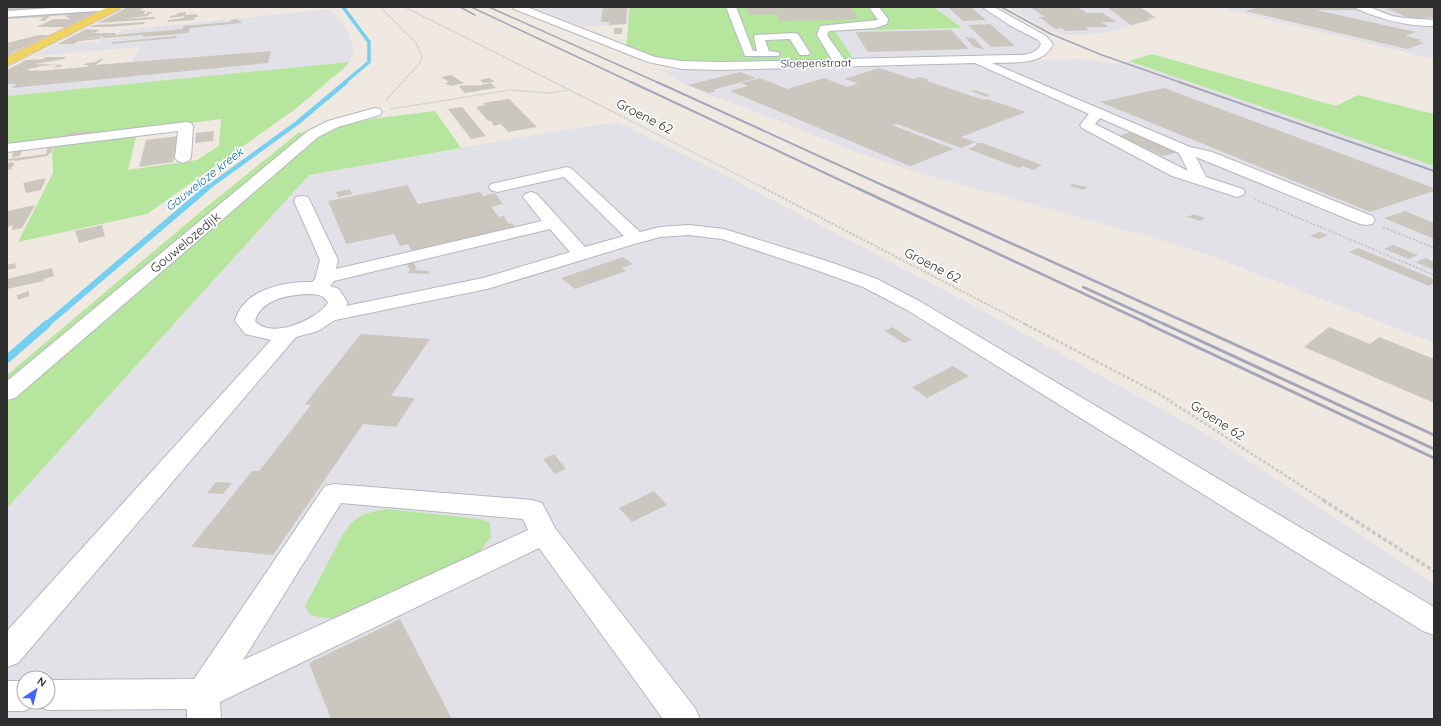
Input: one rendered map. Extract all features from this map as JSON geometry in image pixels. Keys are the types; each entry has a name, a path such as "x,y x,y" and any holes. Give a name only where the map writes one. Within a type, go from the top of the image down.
{"main road":[{"path":"7,62 116,7"}],"street":[{"path":"7,14 112,7"},
{"name":"Sloepenstraat","path":"518,7 638,56 666,63 721,66 973,60 1025,58 1036,55 1046,49 1047,44 1042,38 987,7"},
{"path":"731,7 749,54 833,53"},
{"path":"840,63 822,35 824,28 875,25 883,22 883,19 874,7"},
{"path":"1361,7 1393,20 1408,23 1434,23"},
{"path":"764,54 760,33 794,36 804,53"},
{"path":"973,60 1185,150 1207,154 1366,220"},
{"name":"Gouwelozedijk","path":"7,393 313,134 333,124 375,112"},
{"path":"1098,112 1087,124 1178,173 1238,192"},
{"path":"7,148 186,126 183,158"},
{"path":"1185,150 1200,180"},
{"path":"497,187 567,172 636,238"},
{"path":"531,196 582,254"},
{"path":"302,201 323,275 338,303 331,315"},
{"path":"323,275 554,222"},
{"path":"386,248 297,288 277,292 259,301 248,311 245,321 252,330 268,334 289,333 313,326 331,315 488,283 660,232 689,230 724,234 870,283 914,306 1434,622"},
{"path":"7,653 289,333"},
{"path":"204,706 334,493 532,510 544,534 683,719"},
{"path":"56,696 204,706 544,534"}],"path":[{"path":"375,112 420,63 422,57 416,43 380,7"},
{"name":"Groene 62","path":"405,7 768,190 1160,394 1434,571"},
{"path":"375,112 510,90 550,93 570,90"},
{"path":"1238,192 1434,275"},
{"path":"1366,220 1434,248"}],"shaded area":[{"path":"533,7 630,7 629,22 627,25 581,26"},
{"path":"934,7 985,7 1039,41 1040,46 1025,54 1011,56 854,60 834,31 962,28"},
{"path":"1008,7 1141,7 1158,19 1107,32 1086,35 1062,35 1038,25"},
{"path":"1222,7 1434,7 1434,59 1228,10"},
{"path":"330,9 347,30 354,51 349,62 7,96 7,74 131,63 141,47 33,56 57,44 99,42 102,36 117,35 122,30"},
{"path":"1083,59 1118,65 1129,61 1434,166 1434,343 1212,256 1154,238 916,172 856,152 770,117 707,94 684,84 661,70"},
{"path":"618,122 727,176 972,305 1210,436 1434,584 1434,719 7,719 7,508 309,175 556,131"}],"green space":[{"path":"630,7 934,7 962,28 835,31 854,60 706,63 663,60 626,46"},
{"path":"1152,54 1336,106 1358,95 1434,114 1434,166 1129,61"},
{"path":"349,62 344,68 294,110 147,214 18,242 53,173 52,153 55,144 7,147 7,96","holes":["221,119 219,146 197,160 128,170 138,130"]},
{"path":"435,111 461,148 309,175 7,508 7,375 199,213 298,133 378,118"},
{"path":"386,509 480,519 490,523 491,537 479,552 340,618 325,618 310,615 305,606 343,534 352,522 364,514"}],"building":[{"path":"7,7 59,7 59,8 7,11"},
{"path":"603,7 627,7 626,24 609,25 609,22 601,22"},
{"path":"747,7 850,7 859,19 780,21 777,14 749,15"},
{"path":"948,7 971,7 986,20 963,21"},
{"path":"1030,7 1077,7 1087,13 1102,13 1117,22 1101,22 1109,27 1086,27 1089,30 1065,31 1062,28 1055,29 1039,17 1045,17"},
{"path":"1107,7 1140,7 1156,18 1148,18 1150,20 1131,25"},
{"path":"1260,7 1356,7 1362,10 1316,10 1416,32 1405,36 1422,40 1418,41 1424,43 1407,49 1245,11"},
{"path":"1383,7 1434,7 1434,18 1409,18"},
{"path":"126,8 144,8 140,10 145,11 144,14 147,14 147,12 152,13 147,16 120,19 155,17 155,19 98,23"},
{"path":"101,10 67,27 36,27 54,19 69,19 71,18 66,18 68,17 64,16 72,15 50,16 44,21 39,21 44,17 7,19 7,16"},
{"path":"186,12 185,15 196,14 198,17 195,17 194,20 167,22 168,20 183,18 184,16 170,18 170,16"},
{"path":"238,19 241,23 190,28 188,33 143,37 143,35 103,38 103,36 183,29 183,26 230,22 231,20"},
{"path":"145,22 144,24 89,27 94,25"},
{"path":"990,24 1015,46 991,47 968,25"},
{"path":"614,28 622,28 622,34 614,34"},
{"path":"86,29 100,30 94,33 116,33 115,35 83,38 101,37 100,39 79,41 73,44 58,44"},
{"path":"951,30 969,49 868,52 855,32"},
{"path":"39,35 50,35 9,54 12,54 7,57 7,46 13,45 7,45 7,43"},
{"path":"177,36 176,38 111,44 112,42"},
{"path":"965,37 974,38 985,50 974,47"},
{"path":"271,51 268,63 12,88 16,84 7,84 7,70 26,60 44,59 45,57 66,57 64,59 34,64 63,65 60,67 54,68 57,65 24,69 30,69 28,71 39,70 38,71 86,67 89,65 83,65 104,59 95,65"},
{"path":"879,68 913,79 920,77 929,80 927,81 984,100 987,99 1026,112 961,137 976,142 961,148 897,124 892,125 954,149 910,166 730,91 748,86 741,83 760,78 787,89 824,78 847,87 858,83 844,79"},
{"path":"740,72 756,78 713,90 716,91 709,93 688,85"},
{"path":"451,75 464,83 451,86 445,83 449,82 441,77"},
{"path":"489,78 495,82 483,83 480,80"},
{"path":"491,83 496,88 465,93 459,86 476,86"},
{"path":"1164,88 1434,188 1434,191 1370,212 1100,102"},
{"path":"974,90 990,95 987,97 971,91"},
{"path":"509,99 537,127 508,132 501,124 494,126 491,121 488,121 476,107 485,105 483,103"},
{"path":"462,107 486,136 471,139 448,109"},
{"path":"93,131 92,135 64,138 67,133"},
{"path":"214,131 213,141 195,143 196,133"},
{"path":"1132,132 1178,152 1163,156 1118,136"},
{"path":"178,136 173,162 139,167 146,140"},
{"path":"982,143 1042,165 1033,170 1023,166 1019,168 968,149 977,145 975,144"},
{"path":"54,145 48,156 15,161 9,161 8,159 46,154 48,146"},
{"path":"27,148 26,151 22,151 20,156 12,157 14,150"},
{"path":"13,162 14,166 11,167 12,169 7,170 7,163"},
{"path":"46,178 41,190 26,193 23,183"},
{"path":"1072,184 1087,187 1084,190 1070,186"},
{"path":"407,185 418,204 480,192 483,196 495,193 503,204 491,207 499,217 504,216 508,224 512,223 515,227 412,251 408,244 400,246 394,234 346,244 328,201"},
{"path":"350,189 352,194 338,197 336,192"},
{"path":"35,205 22,228 12,230 13,225 7,227 7,211"},
{"path":"1405,211 1434,223 1434,239 1384,218"},
{"path":"1193,214 1205,218 1200,221 1185,216 1190,216"},
{"path":"102,225 105,236 79,243 75,231"},
{"path":"1319,232 1328,235 1319,239 1310,236"},
{"path":"1393,245 1418,255 1409,259 1384,249"},
{"path":"1358,248 1434,279 1434,283 1429,286 1349,252"},
{"path":"623,257 633,264 622,268 626,271 575,289 561,278"},
{"path":"1426,258 1434,262 1434,270 1415,262"},
{"path":"412,259 417,269 413,270 430,271 428,274 407,273 410,270 405,261"},
{"path":"15,263 16,268 7,270 7,265"},
{"path":"52,268 54,276 44,279 44,281 7,289 7,279"},
{"path":"29,291 29,296 18,300 17,295"},
{"path":"892,327 912,340 904,343 885,331"},
{"path":"1329,327 1370,344 1379,337 1434,359 1434,403 1304,347"},
{"path":"361,334 430,339 391,396 415,398 396,427 363,424 273,555 191,547 252,471 259,471 311,405 305,404"},
{"path":"953,366 969,376 927,398 912,387"},
{"path":"554,454 566,469 555,474 543,459"},
{"path":"216,482 232,483 223,494 207,493"},
{"path":"654,491 667,505 632,522 619,508"},
{"path":"400,619 452,719 331,719 309,663"}],"waterway":[{"name":"Gauweloze kreek","path":"343,7 369,42 369,62 344,83"},
{"name":"Gauweloze kreek","path":"206,189 297,123 346,82"},
{"name":"Gauweloze kreek","path":"46,325 207,188"},
{"name":"Gauweloze kreek","path":"7,359 47,324"}],"railway":[{"path":"460,7 475,15"},
{"path":"471,7 633,83"},
{"path":"489,7 659,83"},
{"path":"1001,7 1051,34 1102,55 1182,83"},
{"path":"631,82 859,189"},
{"path":"657,82 891,189"},
{"path":"1179,82 1434,171"},
{"path":"857,188 1151,325"},
{"path":"889,188 1192,325"},
{"path":"1083,287 1166,325"},
{"path":"1148,324 1434,458"},
{"path":"1164,324 1434,449"},
{"path":"1190,324 1434,435"}]}
